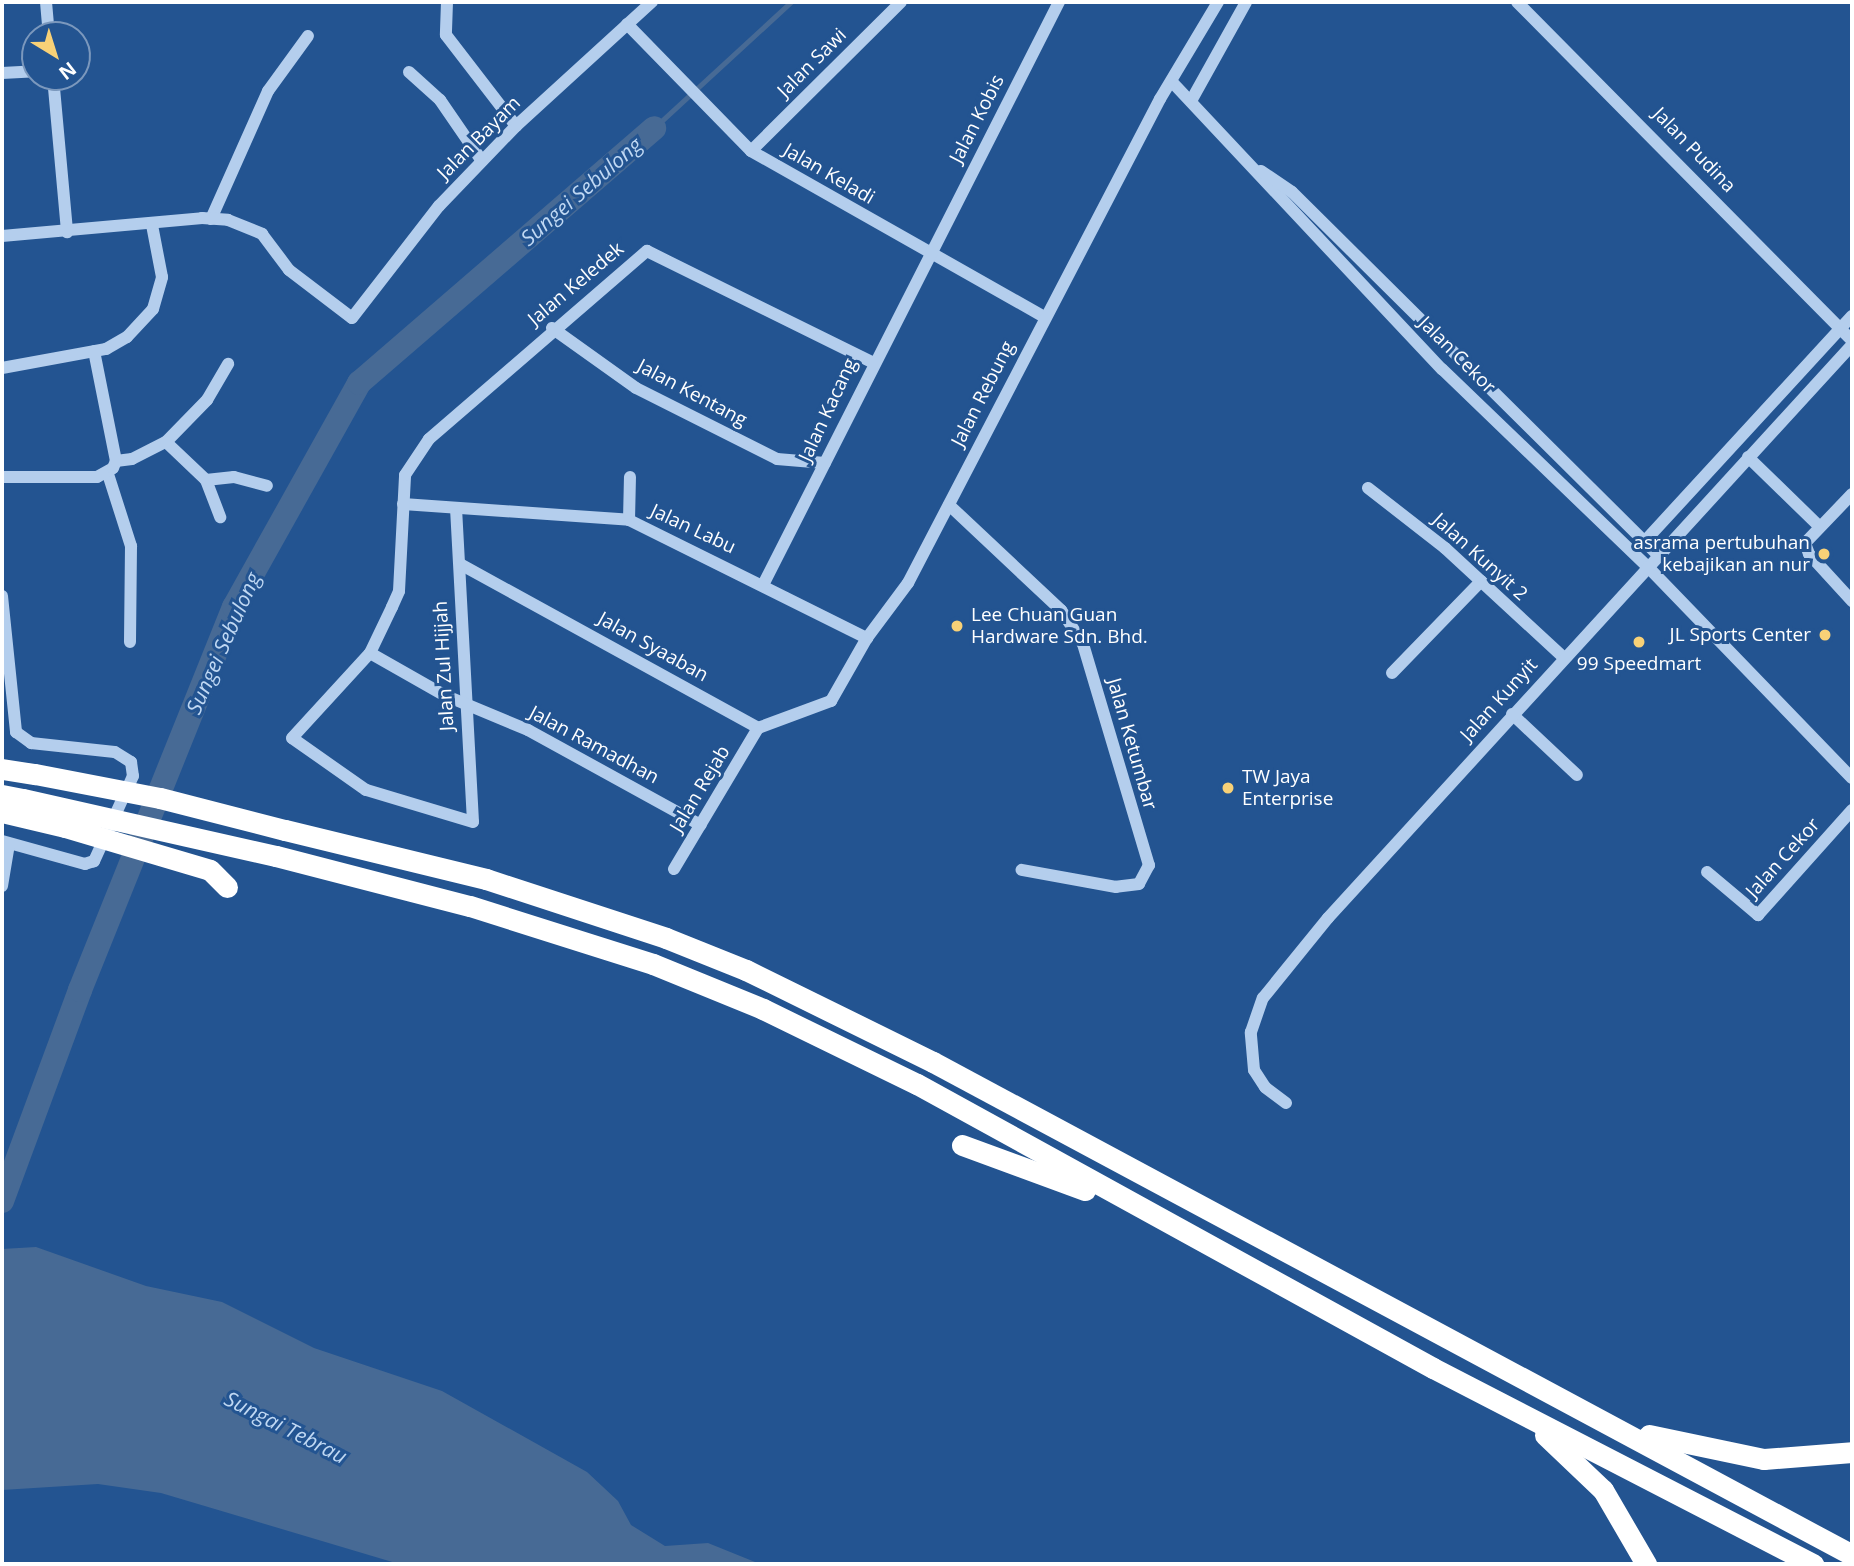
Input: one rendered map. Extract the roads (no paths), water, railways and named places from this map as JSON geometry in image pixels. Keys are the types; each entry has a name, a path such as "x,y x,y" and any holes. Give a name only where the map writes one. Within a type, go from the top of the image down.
{"highway":[{"path":"2,769 160,798 486,879 666,938 747,970 933,1062 1620,1427 1852,1556 1848,1564"},
{"path":"2,794 276,856 470,906 653,964 729,994 917,1084 1146,1212 1519,1412 1812,1564"},
{"path":"2,812 65,827 210,870 227,887"},
{"path":"962,1145 1146,1212"},
{"path":"1519,1412 1602,1490 1646,1564"},
{"path":"1620,1427 1717,1453 1764,1460 1852,1452"}],"street":[{"path":"46,2 48,21"},
{"path":"447,2 443,23 446,35 516,126"},
{"name":"Jalan Bayam","path":"211,219 262,234 289,270 352,318 439,206 516,126 652,2"},
{"name":"Jalan Sawi","path":"751,151 901,2"},
{"name":"Jalan Kobis","path":"929,254 1059,2"},
{"name":"Jalan Rebung","path":"758,728 831,701 867,638 908,583 1044,317 1160,99 1173,83 1218,2"},
{"path":"1160,99 1191,101 1247,2"},
{"name":"Jalan Pudina","path":"1517,2 1852,343"},
{"name":"Jalan Keladi","path":"627,24 718,122 751,151 1044,317"},
{"path":"2,236 211,219 233,162 268,91 308,36"},
{"path":"2,72 21,71"},
{"path":"409,72 440,100 482,161"},
{"name":"Jalan Cekor","path":"1173,83 1250,163 1280,201 1442,369 1647,566 1852,778"},
{"path":"54,91 67,232"},
{"name":"Jalan Cekor","path":"1250,163 1292,192 1657,554"},
{"path":"2,368 94,351 127,337 153,309 162,277 152,225"},
{"name":"Jalan Keledek","path":"472,822 366,790 295,743 296,731 328,703 370,653 399,591 405,475 429,439 552,328 647,251 872,362"},
{"name":"Jalan Kacang","path":"764,583 825,463 872,362 929,254"},
{"path":"1647,566 1644,542 1852,316"},
{"name":"Jalan Kentang","path":"552,328 636,388 765,453 777,458 825,463"},
{"name":"Jalan Kunyit","path":"1286,1103 1265,1087 1254,1070 1251,1032 1263,998 1328,918 1852,343"},
{"path":"2,477 97,477 108,474 116,461 94,351"},
{"path":"116,461 132,459 166,442 207,400 228,363"},
{"path":"166,442 206,480 220,517"},
{"path":"1748,457 1820,527"},
{"path":"108,474 131,546 130,642"},
{"path":"206,480 233,477 267,486"},
{"path":"629,520 630,477"},
{"name":"Jalan Kunyit 2","path":"1368,488 1481,581 1563,658"},
{"path":"1850,593 1808,554 1805,543 1852,494"},
{"name":"Jalan Labu","path":"403,504 629,520 764,583 867,638"},
{"name":"Jalan Ketumbar","path":"949,505 1061,610 1083,644 1149,865 1139,884 1116,887 1022,870"},
{"name":"Jalan Zul Hijjah","path":"456,508 472,822"},
{"path":"1622,521 1640,526 1663,521"},
{"name":"Jalan Syaaban","path":"460,564 758,728"},
{"path":"1392,673 1481,581"},
{"path":"2,596 16,732 31,743 115,752 131,762 133,776 94,861 85,864 6,842 2,886"},
{"name":"Jalan Ramadhan","path":"370,653 466,705 528,730 701,825"},
{"path":"1512,714 1577,775"},
{"name":"Jalan Rejab","path":"674,869 758,728"},
{"name":"Jalan Cekor","path":"1707,873 1758,915 1852,810"}],"water":[{"name":"Sungai Tebrau","path":"36,1247 146,1286 222,1302 314,1348 442,1391 587,1472 618,1501 631,1525 665,1546 708,1543 760,1564 399,1564 161,1493 98,1484 2,1490 2,1249"}],"waterway":[{"path":"654,128 791,2"},
{"name":"Sungei Sebulong","path":"2,1201 80,990 234,607 359,383 654,128"}],"place":[{"name":"asrama pertubuhan kebajikan an nur","path":"1824,554"},
{"name":"Lee Chuan Guan Hardware Sdn. Bhd.","path":"957,626"},
{"name":"JL Sports Center","path":"1825,635"},
{"name":"99 Speedmart","path":"1639,642"},
{"name":"TW Jaya Enterprise","path":"1228,788"}]}
